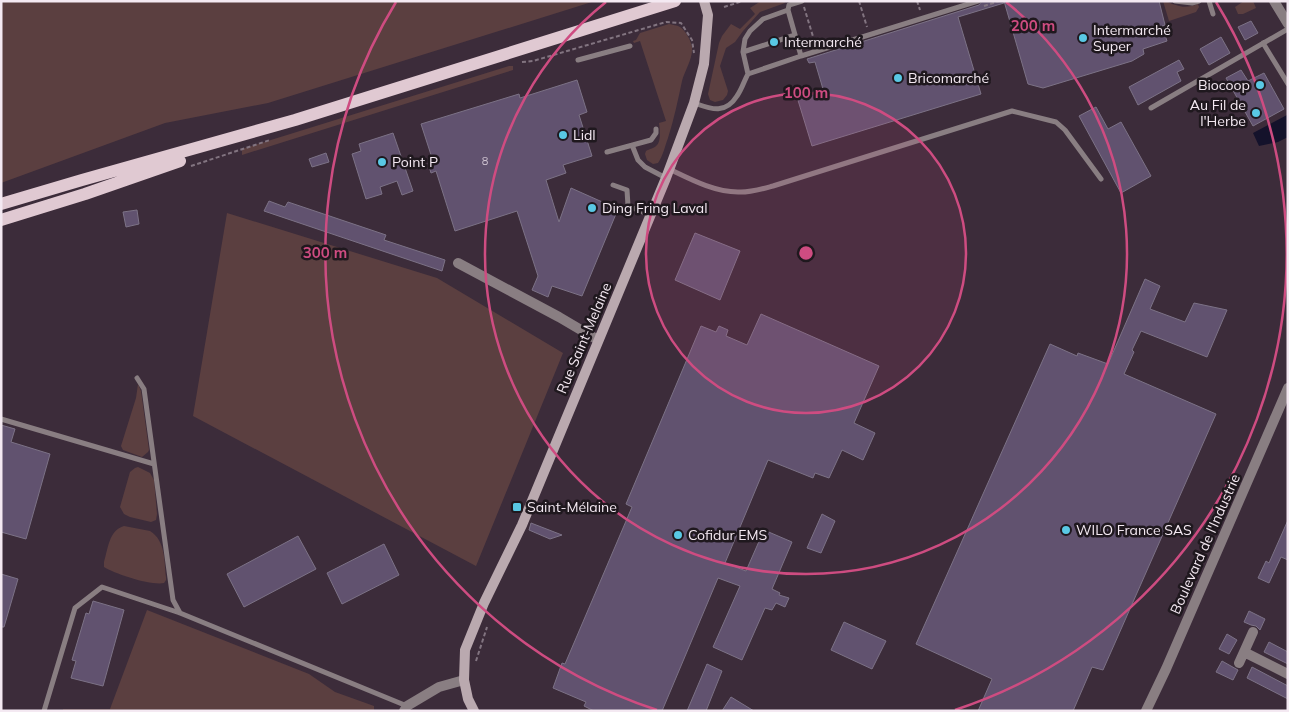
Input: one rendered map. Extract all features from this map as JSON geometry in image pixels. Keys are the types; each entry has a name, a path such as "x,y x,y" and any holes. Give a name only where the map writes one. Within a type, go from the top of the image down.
{"main road":[{"path":"1,204 295,120 675,1"},
{"name":"Rue Saint-Melaine","path":"474,711 468,699 464,680 465,650 484,603 522,525 668,174 694,103 703,70 708,14 704,1"},
{"path":"1,220 85,194 295,120"}],"street":[{"path":"1275,2 1288,24"},
{"path":"458,263 560,317 598,340"},
{"name":"Boulevard de l'Industrie","path":"1146,711 1288,388"},
{"path":"1239,663 1253,632"},
{"path":"1244,652 1288,674"},
{"path":"405,708 439,687 464,680"}],"lane":[{"path":"801,56 788,5 802,1"},
{"path":"748,74 978,1"},
{"path":"1175,1 1192,3 1199,1"},
{"path":"1209,1 1213,14"},
{"path":"694,103 712,109 721,109 732,102 738,95 748,74 743,52 745,39 750,31 763,19 788,10"},
{"path":"1152,108 1288,29"},
{"path":"743,52 795,35"},
{"path":"1263,44 1288,84"},
{"path":"578,60 630,46"},
{"path":"632,145 638,160 645,166 723,190 738,192 773,186 1012,111 1056,122 1065,130 1101,179"},
{"path":"607,152 651,140 656,133 656,129"},
{"path":"613,185 627,190 628,206 651,215"},
{"path":"137,378 144,390 173,600 180,613"},
{"path":"1,418 154,464"},
{"path":"44,711 74,608 102,587 180,613 405,708"}],"path":[{"path":"724,7 743,1"},
{"path":"802,1 818,51"},
{"path":"859,1 870,34"},
{"path":"521,62 542,58 666,22 681,23 692,40 695,60 703,70"},
{"path":"185,168 270,140"},
{"path":"476,662 488,622"}],"shaded area":[{"path":"1,1 595,1 268,103 165,123 1,183"},
{"path":"761,1 784,1 785,3 760,12 735,42 726,48 720,66 728,91 727,95 723,100 715,102 710,100 708,94 722,36 731,24 740,29 755,14 750,8"},
{"path":"1163,1 1184,7 1198,4 1199,7 1196,12 1169,21"},
{"path":"1244,1 1253,1 1256,8 1243,14 1238,14 1235,7"},
{"path":"669,24 679,26 684,31 691,42 692,51 682,81 664,151 658,163 653,164 647,160 645,154 646,151 655,147 658,143 660,135 659,123 666,121 640,41 634,43 633,41 636,40 640,33"},
{"path":"513,66 513,70 242,155 242,149"},
{"path":"1287,115 1288,137 1278,142 1259,146 1253,133"},
{"path":"227,213 437,278 563,353 476,566 193,416"},
{"path":"138,384 141,391 149,450 142,457 123,450 121,446 136,398"},
{"path":"138,467 150,473 154,480 157,514 156,520 151,522 130,517 124,514 120,507 130,472"},
{"path":"124,526 150,531 159,540 164,558 166,580 164,583 151,583 134,579 104,567 112,536 115,531"},
{"path":"147,610 309,674 335,692 374,706 374,711 63,711 63,709 110,709"}],"building":[{"name":"Bricomarché","path":"982,1 1004,1 1004,3 958,17 981,94 812,146 797,97 823,89 815,62 809,63 807,59 979,5"},
{"name":"Intermarché Super","path":"1004,1 1159,1 1165,25 1162,26 1167,41 1143,49 1144,54 1132,61 1043,88 1028,84"},
{"path":"1251,21 1258,33 1245,40 1238,27"},
{"path":"1221,37 1230,53 1209,65 1200,49"},
{"path":"1179,60 1184,69 1177,72 1181,81 1138,105 1129,87"},
{"path":"1241,70 1248,81 1264,73 1284,109 1253,126 1226,78"},
{"path":"577,80 587,112 579,115 592,156 563,165 566,173 546,180 559,222 571,188 618,209 582,296 552,286 548,297 532,290 538,276 517,211 455,231 436,171 431,173 428,163 433,161 421,124 519,94 520,98"},
{"path":"1096,107 1108,129 1121,122 1151,176 1121,193 1079,116"},
{"path":"393,133 413,191 402,195 397,181 380,187 382,194 366,199 352,154 361,151 359,144"},
{"path":"326,153 329,162 312,167 309,159"},
{"path":"269,201 285,207 288,202 386,235 384,240 445,260 442,271 264,211"},
{"path":"137,210 139,224 126,227 123,212"},
{"path":"695,233 740,251 720,300 675,280"},
{"name":"WILO France SAS","path":"1145,279 1160,286 1150,309 1185,322 1194,303 1227,310 1207,357 1141,331 1124,374 1216,414 1103,670 1092,667 1073,711 978,711 992,679 916,644 1050,344 1077,356 1078,353 1108,364"},
{"name":"Cofidur EMS","path":"761,314 879,366 854,423 875,433 863,460 842,450 829,478 815,473 813,478 768,460 725,563 746,571 764,530 792,542 772,589 780,593 779,595 789,598 785,607 776,603 772,610 765,608 742,660 713,647 740,586 718,578 662,711 594,711 584,706 586,702 553,688 562,663 565,664 632,507 626,504 701,326 716,332 719,326 728,330 726,336 747,345"},
{"path":"1,425 15,429 11,442 50,454 26,539 1,532"},
{"path":"822,514 835,521 821,553 807,548"},
{"path":"1288,520 1288,560 1281,557 1269,583 1258,578 1266,561 1269,563"},
{"path":"531,523 562,535 550,539 529,530"},
{"path":"298,536 316,569 244,607 227,574"},
{"path":"384,544 399,575 342,604 327,573"},
{"path":"1,574 18,579 4,627 1,627"},
{"path":"93,601 124,610 103,686 71,678 76,661 72,660 86,613 89,614"},
{"path":"1249,611 1265,619 1260,630 1256,626 1244,622"},
{"path":"844,622 886,641 872,669 831,650"},
{"path":"1227,634 1237,640 1229,654 1219,649"},
{"path":"1269,642 1288,652 1288,664 1264,652"},
{"path":"1222,661 1238,670 1233,680 1216,672"},
{"path":"707,664 722,671 706,711 687,711"},
{"path":"1252,667 1288,686 1288,699 1247,678"},
{"path":"731,697 754,711 722,711"}],"place":[{"name":"Intermarché Super","path":"1083,38"},
{"name":"Intermarché","path":"774,42"},
{"name":"Bricomarché","path":"898,78"},
{"name":"Biocoop","path":"1260,85"},
{"name":"Au Fil de l'Herbe","path":"1256,113"},
{"name":"Lidl","path":"563,135"},
{"name":"Point P","path":"382,162"},
{"name":"Ding Fring Laval","path":"592,208"},
{"name":"Saint-Mélaine","path":"517,507"},
{"name":"WILO France SAS","path":"1066,530"},
{"name":"Cofidur EMS","path":"678,535"}]}
